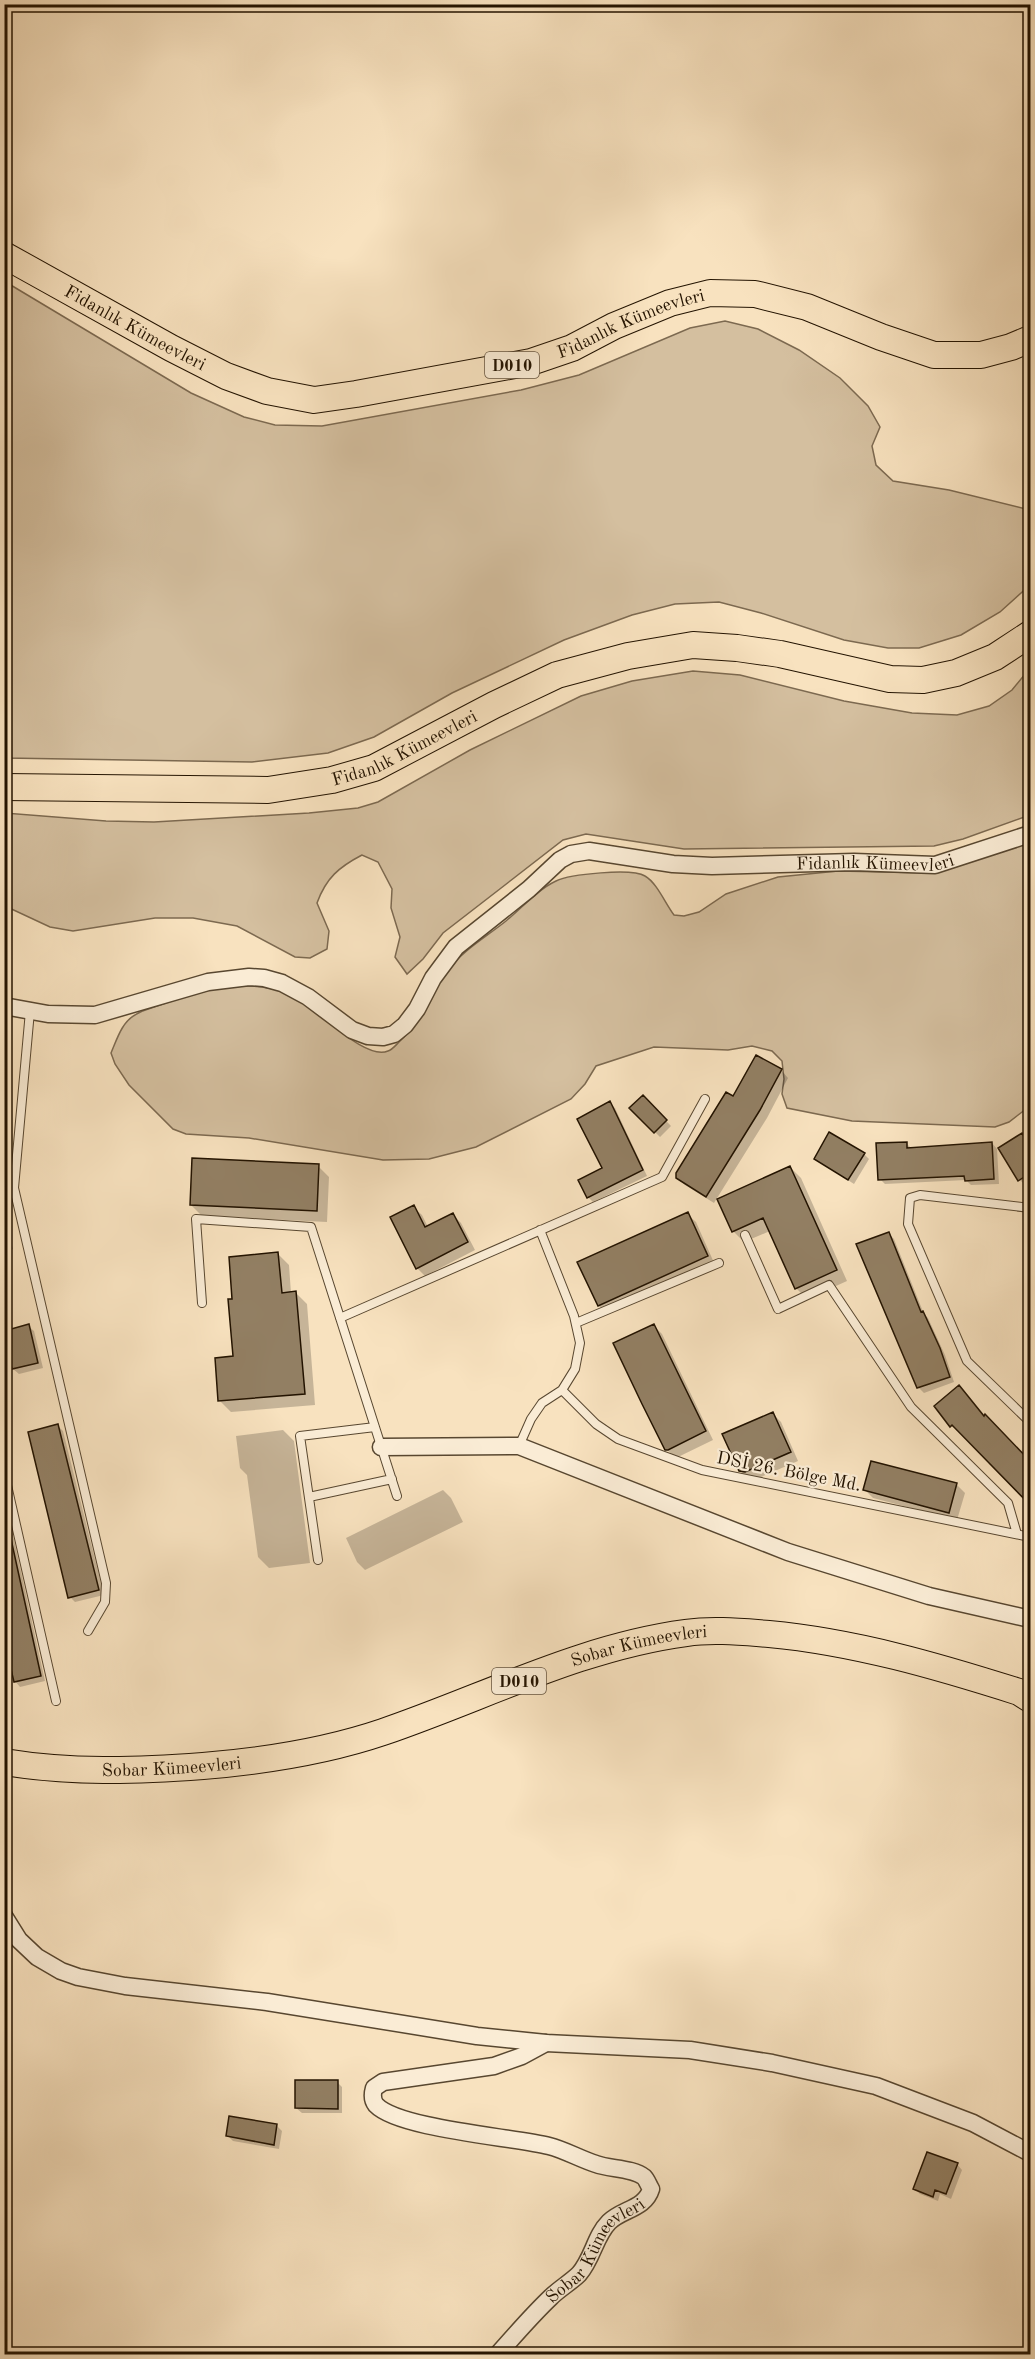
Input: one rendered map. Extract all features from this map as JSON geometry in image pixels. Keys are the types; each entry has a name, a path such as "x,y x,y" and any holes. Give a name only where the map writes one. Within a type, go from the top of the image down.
{"main road":[{"name":"Fidanlık Kümeevleri","path":"4,255 226,376 267,391 314,400 531,362 572,348 614,326 670,303 710,293 754,294 807,307 880,337 934,355 981,354 1011,347 1030,339"},
{"name":"Fidanlık Kümeevleri","path":"4,787 268,790 332,780 374,768 557,675 628,656 693,645 737,648 780,654 890,679 923,680 956,673 995,657 1030,634"},
{"name":"Sobar Kümeevleri","path":"4,1762 81,1771 148,1770 266,1761 319,1750 381,1733 582,1657 638,1641 688,1632 746,1632 816,1638 892,1654 1019,1692 1030,1699"}],"street":[{"name":"Fidanlık Kümeevleri","path":"4,1006 73,1016 95,1015 208,982 264,978 282,983 308,997 352,1030 368,1036 383,1037 394,1034 405,1026 433,978 456,946 516,900 560,860 571,854 589,851 673,864 712,866 854,862 936,865 1030,834"},
{"path":"381,1447 519,1446 788,1552 929,1596 1030,1619"},
{"path":"4,1916 19,1940 37,1957 61,1971 78,1977 125,1986 267,2002 477,2036 546,2043 690,2050 772,2062 876,2086 973,2123 1030,2153"},
{"name":"Sobar Kümeevleri","path":"498,2355 551,2296 579,2274 610,2221 641,2204 648,2198 651,2189 644,2177 632,2172 596,2164 551,2147 472,2134 405,2118 383,2110 375,2104 372,2097 374,2088 383,2082 494,2066 522,2056 546,2043"}],"lane":[{"path":"30,1011 14,1188 106,1583 105,1602 88,1631"},
{"path":"340,1318 662,1177 705,1098"},
{"path":"1030,1208 920,1195 910,1198 908,1224 967,1361 1030,1422"},
{"path":"202,1303 196,1219 311,1227 397,1496"},
{"path":"519,1446 531,1419 542,1403 562,1390 575,1369 580,1343 576,1323 540,1230"},
{"path":"745,1235 778,1309 829,1285 911,1407 1008,1503 1017,1534"},
{"path":"576,1323 719,1263"},
{"name":"DSİ 26. Bölge Md.","path":"562,1390 596,1424 618,1439 702,1470 1030,1537"},
{"path":"318,1560 300,1436 375,1427"},
{"path":"4,1472 56,1701"},
{"path":"309,1497 392,1479"}],"shaded area":[{"path":"4,281 191,393 244,417 275,425 322,426 521,390 579,375 690,328 725,321 758,329 799,350 840,378 868,406 880,427 872,446 876,465 893,481 949,490 1030,510 1030,585 1000,612 961,635 919,648 888,648 844,640 719,602 675,604 632,615 564,640 452,693 374,737 328,753 252,762 5,758"},
{"path":"1030,668 1030,815 963,839 934,846 684,849 586,834 563,840 443,933 423,959 407,974 395,957 400,937 391,908 392,889 378,862 362,855 334,874 321,894 317,903 329,931 327,949 310,958 295,957 237,926 193,918 155,918 73,931 50,927 5,906 5,813 106,821 154,822 358,808 378,802 470,750 581,696 632,681 693,671 740,675 844,701 912,713 957,715 989,706 1012,690"},
{"path":"1030,842 1030,1106 1009,1122 995,1127 852,1121 787,1108 782,1094 784,1079 782,1061 772,1051 752,1046 728,1050 654,1047 596,1066 585,1084 571,1099 476,1147 429,1159 383,1160 249,1138 186,1134 173,1129 129,1085 115,1064 111,1053 123,1026 138,1013 190,995 237,986 269,988 284,992 365,1048 377,1052 389,1050 414,1025 447,971 460,957 542,889 563,878 628,872 645,876 653,883 674,915 684,916 699,912 726,894 778,877 838,871 933,873"}],"building":[{"path":"756,1055 782,1069 760,1110 706,1197 676,1178 676,1173 726,1092 733,1096"},
{"path":"643,1095 667,1120 654,1133 629,1108"},
{"path":"610,1101 643,1170 587,1198 578,1180 602,1168 577,1119"},
{"path":"829,1132 865,1153 848,1180 814,1159"},
{"path":"1022,1133 1030,1146 1030,1173 1018,1181 998,1148"},
{"path":"907,1142 907,1148 992,1142 994,1179 965,1181 964,1176 878,1180 876,1143"},
{"path":"192,1158 319,1164 317,1211 190,1205"},
{"path":"790,1166 837,1270 795,1289 763,1218 732,1232 717,1199"},
{"path":"414,1205 425,1227 453,1213 468,1242 416,1269 390,1217"},
{"path":"688,1212 708,1256 598,1306 577,1262"},
{"path":"889,1232 921,1312 923,1311 940,1348 950,1377 917,1388 856,1244"},
{"path":"278,1252 282,1293 296,1291 305,1394 218,1401 215,1358 233,1356 228,1299 232,1299 229,1257"},
{"path":"29,1324 38,1363 12,1369 4,1340 4,1331"},
{"path":"654,1324 706,1431 668,1450 665,1450 613,1343"},
{"path":"959,1385 984,1416 985,1414 1030,1461 1030,1505 952,1425 950,1427 934,1406"},
{"path":"773,1412 791,1452 745,1472 739,1471 722,1434"},
{"path":"58,1424 99,1590 68,1598 28,1432"},
{"path":"871,1461 957,1483 949,1513 863,1490"},
{"path":"4,1539 11,1539 41,1676 14,1682 4,1640"},
{"path":"295,2080 338,2080 338,2109 295,2108"},
{"path":"229,2116 277,2124 274,2145 226,2136"},
{"path":"927,2152 958,2163 946,2194 935,2190 933,2197 913,2189"}]}
